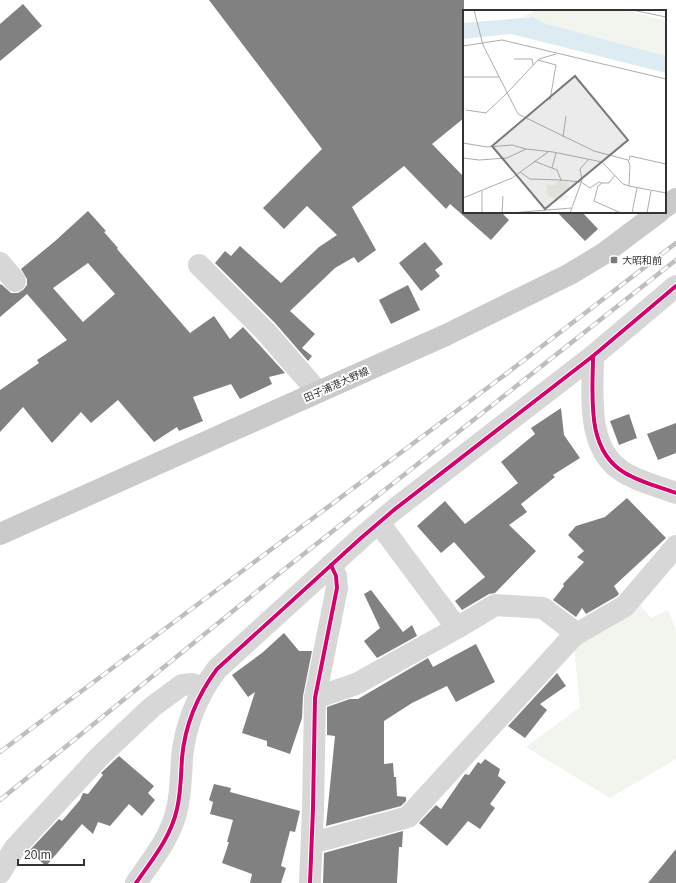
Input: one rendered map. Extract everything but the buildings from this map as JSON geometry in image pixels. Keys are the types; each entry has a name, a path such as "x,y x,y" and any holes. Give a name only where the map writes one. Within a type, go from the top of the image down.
{"main road":[{"path":"666,206 676,199"},
{"name":"田子浦港大野線","path":"0,534 446,335 570,274 603,254 658,213"}],"street":[{"path":"0,263 15,281"},
{"path":"199,265 266,332 318,392"},
{"path":"136,883 156,855 178,809 182,756 188,722 203,687 217,669 379,523 592,356 676,286"},
{"path":"592,356 593,419 598,441 608,459 624,473 676,493"},
{"path":"379,523 457,628"},
{"path":"312,843 408,816 574,636 624,606 676,546"},
{"path":"310,883 315,698 338,588 336,576 331,565"},
{"path":"315,698 356,684 457,628 495,605 543,608 576,633 574,636"},
{"path":"0,873 14,849 100,756 152,707 182,685 192,684 203,687"}],"shaded area":[{"path":"636,600 651,618 668,610 676,630 676,759 610,798 526,747 580,707 573,636"}],"railway":[{"path":"0,752 502,377 676,243"},
{"path":"0,800 286,568 676,260"}],"cycle path":[{"path":"136,883 166,839 174,819 181,784 182,758 189,722 198,700 217,669 395,509 593,356 676,286"},
{"path":"593,356 592,388 594,420 597,436 603,450 612,463 625,473 644,482 676,493"},
{"path":"310,883 315,698 337,588 336,576 331,565"}],"place":[{"name":"大昭和前","path":"614,260"}]}
